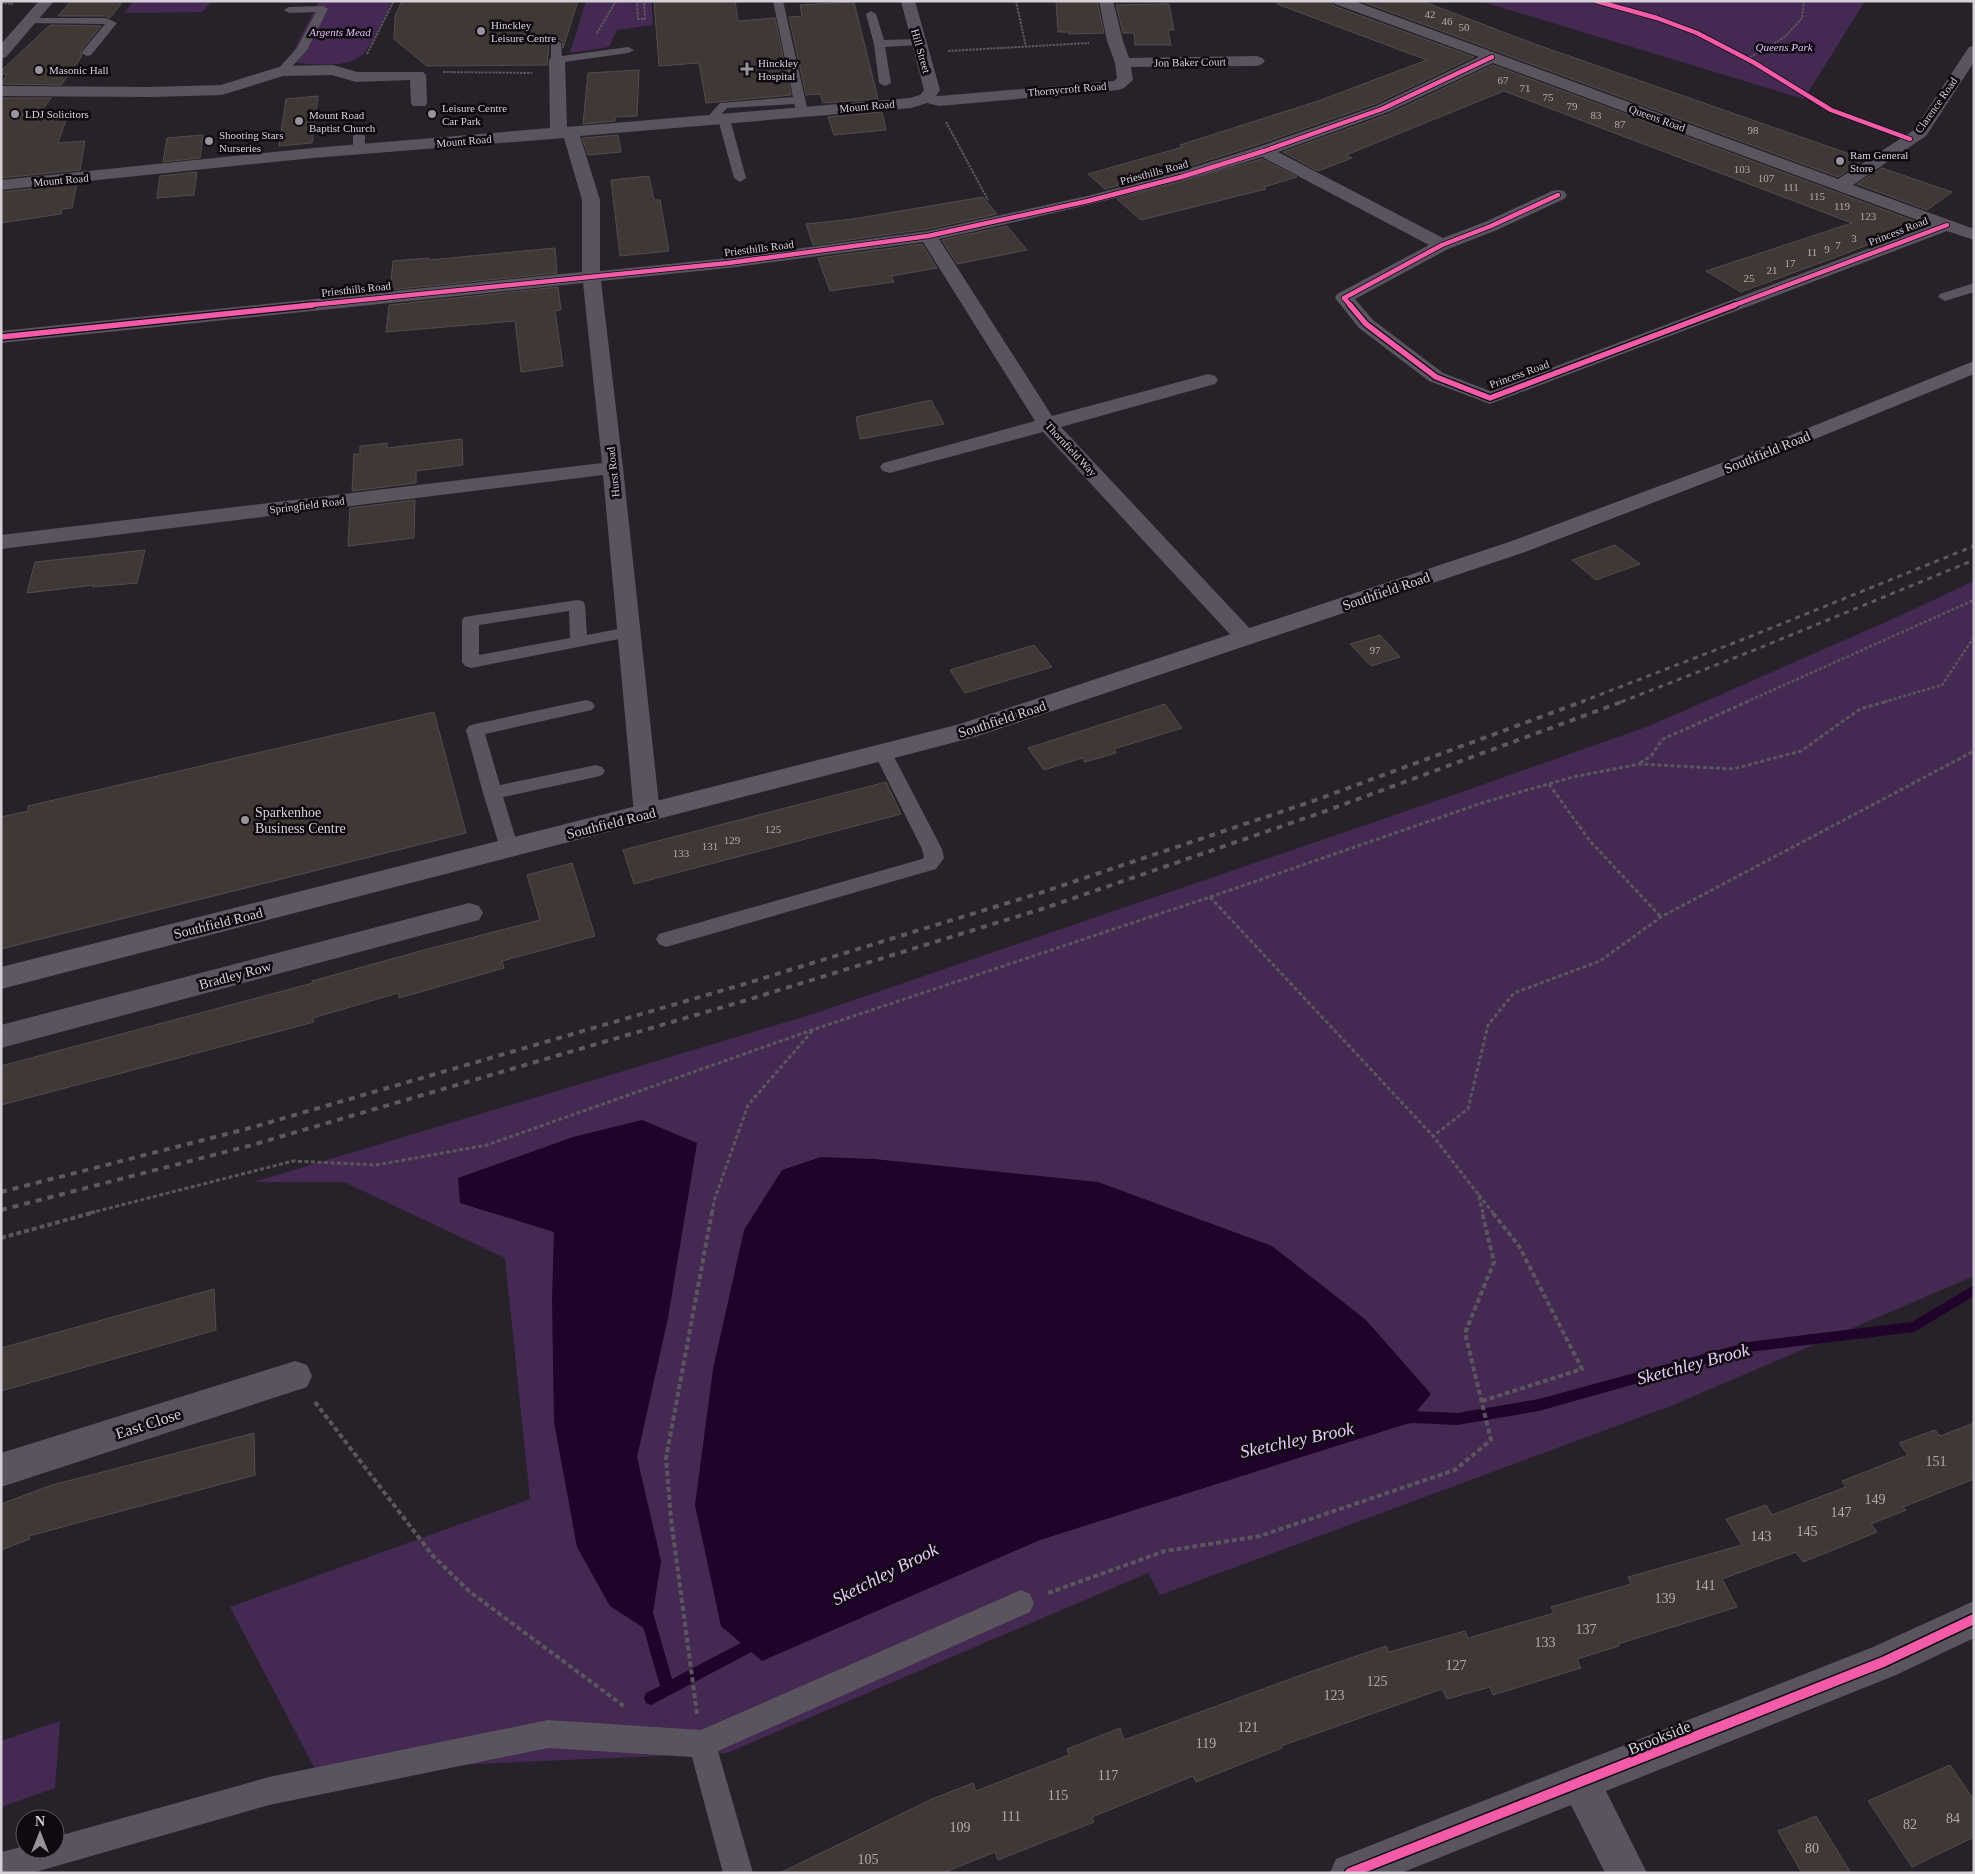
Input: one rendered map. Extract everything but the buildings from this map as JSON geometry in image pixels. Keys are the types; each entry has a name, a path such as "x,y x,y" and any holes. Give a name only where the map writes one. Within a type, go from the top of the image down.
{"main road":[{"name":"Southfield Road","path":"1,978 966,731 1516,547 1632,505 1850,419 1974,367"}],"street":[{"name":"Hill Street","path":"908,1 932,90 932,99"},
{"path":"1106,1 1115,42 1123,62"},
{"name":"Queens Road","path":"1340,1 1974,235"},
{"path":"9,4 45,3"},
{"path":"1,54 45,3"},
{"name":"Clarence Road","path":"1841,185 1920,133 1974,50"},
{"name":"Priesthills Road","path":"1,337 763,259 928,236 1004,221 1172,179 1264,151 1382,108 1492,57"},
{"name":"Jon Baker Court","path":"1123,62 1257,61"},
{"name":"Thornycroft Road","path":"932,99 1118,84 1125,80 1123,62"},
{"name":"Hurst Road","path":"557,66 565,133 591,200 591,277 613,468 647,814"},
{"path":"1,91 150,92 222,90 282,70 333,70 356,77 418,75 419,103"},
{"name":"Mount Road","path":"1,185 359,143 565,133 717,120 800,106 911,103 932,99"},
{"path":"1264,151 1442,245"},
{"name":"Princess Road","path":"1558,195 1491,226 1442,245 1344,298 1366,324 1436,377 1490,398 1947,225"},
{"name":"Thornfield Way","path":"928,236 1046,423 1246,638"},
{"path":"890,467 1208,380"},
{"name":"Springfield Road","path":"1,542 613,468"},
{"name":"Bradley Row","path":"1,1037 469,913"},
{"name":"East Close","path":"1,1470 295,1376"},
{"name":"Brookside","path":"1350,1873 1883,1662 1974,1619"},
{"path":"1581,1783 1627,1873"}],"lane":[{"path":"778,1 800,106"},
{"path":"282,70 297,58 309,40 323,9 289,10"},
{"path":"871,14 879,44 885,83"},
{"path":"29,22 106,21 112,23 87,53"},
{"path":"556,43 557,66 628,50"},
{"path":"879,44 920,47"},
{"path":"717,120 740,178"},
{"path":"1945,297 1974,287"},
{"path":"579,642 577,605 470,620 471,662 579,642 629,632"},
{"path":"509,849 475,730 586,706"},
{"path":"666,939 929,864 934,858 932,849 883,753"},
{"path":"492,793 596,771"},
{"path":"1,1868 270,1790 548,1734 702,1744 1021,1603"},
{"path":"702,1744 738,1873"}],"path":[{"path":"372,57 366,56 394,1"},
{"path":"637,1 638,19 641,20 645,18 644,1"},
{"path":"1016,1 1026,47"},
{"path":"1747,59 1785,37 1802,18 1804,1"},
{"path":"920,47 1026,47 1115,42"},
{"path":"442,72 557,66"},
{"path":"932,99 939,108 980,188 1004,221"},
{"path":"1639,764 1651,756 1663,739 1974,600"},
{"path":"1,1238 293,1160 376,1165 487,1145 815,1029 1210,897 1485,802 1572,777 1639,764 1733,769 1801,751 1860,709 1942,685 1974,637"},
{"path":"1433,1136 1468,1109 1488,1025 1514,993 1600,961 1661,917 1974,751"},
{"path":"1549,784 1590,841 1661,917"},
{"path":"1210,897 1433,1136 1519,1246 1582,1369 1482,1402"},
{"path":"697,1712 671,1520 666,1458 714,1201 748,1105 815,1029"},
{"path":"1021,1603 1165,1551 1260,1536 1455,1470 1491,1440 1465,1333 1494,1262 1478,1194"},
{"path":"295,1376 433,1556 470,1592 628,1709"}],"green space":[{"path":"134,1 211,1 203,12 124,13"},
{"name":"Argents Mead","path":"319,1 393,1 372,42 364,53 357,58 349,62 328,65 288,62"},
{"path":"586,1 651,1 653,25 617,30 609,47 570,53"},
{"name":"Queens Park","path":"1480,1 1865,1 1804,99"},
{"path":"1974,581 1974,1276 1673,1405 1160,1595 1148,1573 727,1753 316,1771 230,1607 530,1499 505,1258 344,1182 254,1182 813,1014 1459,793 1649,726 1895,618"},
{"path":"60,1721 55,1788 1,1807 1,1741"}],"water":[{"path":"642,1120 697,1143 668,1318 637,1457 661,1561 650,1632 610,1606 577,1547 554,1422 552,1300 554,1232 460,1203 458,1178 573,1137"},
{"path":"821,1157 874,1159 1098,1182 1272,1246 1366,1320 1431,1394 1406,1424 1040,1540 762,1661 721,1626 695,1505 713,1369 744,1230 782,1170"}],"waterway":[{"name":"Sketchley Brook","path":"1401,1419 1412,1417 1457,1419 1539,1405 1748,1347 1914,1327 1974,1290"},
{"path":"647,1616 668,1689"},
{"name":"Sketchley Brook","path":"668,1689 756,1642"},
{"name":"Sketchley Brook","path":"651,1698 668,1689"}],"railway":[{"path":"1581,702 1744,639 1974,546"},
{"path":"1621,702 1757,649 1974,560"},
{"path":"1,1192 250,1128 741,985 1040,893 1313,801 1584,701"},
{"path":"1,1210 252,1145 747,1000 1048,907 1323,812 1624,701"}],"cycle path":[{"path":"1596,1 1657,18 1697,33 1753,62 1831,110 1910,139"},
{"path":"1,337 728,263 928,236 1088,201 1181,177 1264,151 1382,109 1492,57"},
{"path":"1558,195 1491,226 1442,245 1344,298 1366,324 1436,377 1490,398 1947,225"},
{"path":"1350,1873 1883,1662 1974,1619"}],"place":[{"name":"Hinckley Leisure Centre","path":"481,31"},
{"name":"Hinckley Hospital","path":"747,69"},
{"name":"Masonic Hall","path":"39,70"},
{"name":"LDJ Solicitors","path":"15,114"},
{"name":"Leisure Centre Car Park","path":"432,114"},
{"name":"Mount Road Baptist Church","path":"299,121"},
{"name":"Shooting Stars Nurseries","path":"209,141"},
{"name":"Ram General Store","path":"1840,161"},
{"name":"Sparkenhoe Business Centre","path":"245,820"}]}
